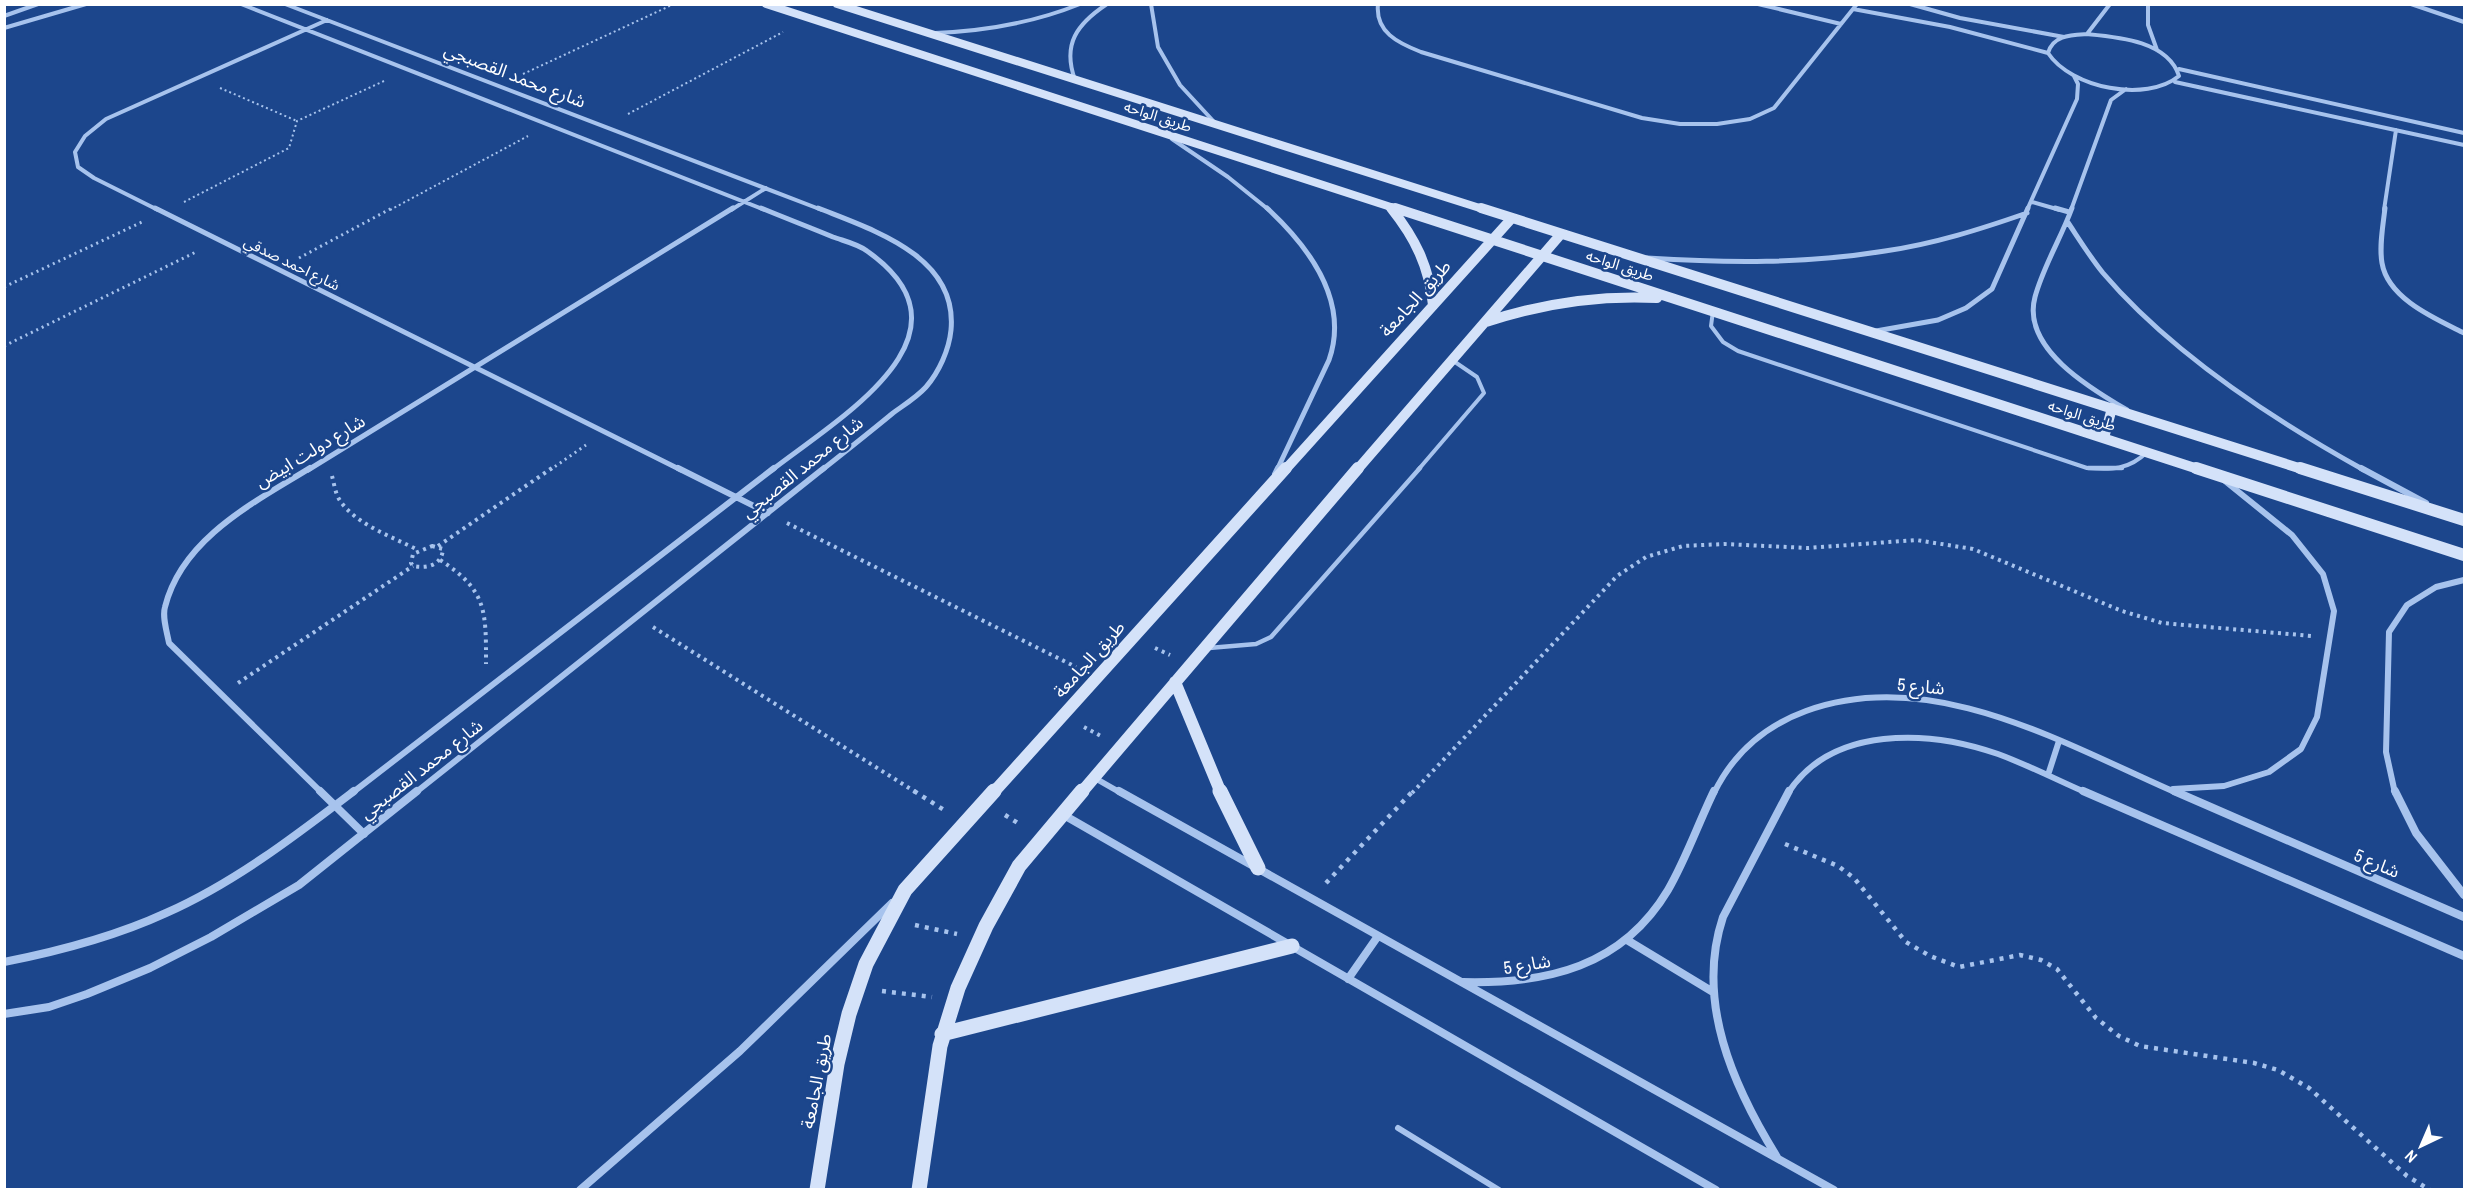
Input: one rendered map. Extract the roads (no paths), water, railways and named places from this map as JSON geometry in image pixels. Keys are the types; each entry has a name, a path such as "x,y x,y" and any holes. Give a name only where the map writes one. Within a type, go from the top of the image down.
{"street":[{"path":"4,16 38,4"},
{"path":"4,28 86,4"},
{"name":"شارع محمد القصبجي","path":"4,962 60,952 106,937 190,902 266,855 335,806 860,403 886,379 904,353 912,328 912,304 904,283 888,264 865,249 746,200 241,4"},
{"name":"شارع محمد القصبجي","path":"4,1014 64,1002 141,973 224,932 299,885 926,387 943,360 951,334 952,309 944,285 929,265 908,247 882,233 285,4"},
{"name":"طريق الواحه","path":"766,4 2464,555"},
{"name":"طريق الواحه","path":"837,4 2464,520"},
{"path":"927,33 969,32 1011,26 1049,17 1080,4"},
{"path":"1075,80 1069,61 1071,42 1082,24 1107,4"},
{"path":"1151,4 1158,47 1180,85 1216,125"},
{"path":"1378,4 1376,19 1385,33 1412,50 1642,118 1680,124 1717,124 1750,119 1774,108 1857,4"},
{"path":"1758,4 1841,24"},
{"path":"1910,4 1970,20 2065,37"},
{"path":"2087,34 2110,4"},
{"path":"2148,4 2148,26 2157,50"},
{"path":"2411,4 2464,22"},
{"path":"1853,9 1950,27 2048,53 2056,65 2074,76 2108,86 2126,89 2155,88 2175,82 2464,145"},
{"name":"شارع احمد صدقي","path":"327,20 106,119 85,136 75,153 78,167 94,178 768,513"},
{"path":"2048,53 2049,46 2054,41 2065,37 2087,34 2123,39 2157,50 2167,56 2179,69 2464,133"},
{"path":"2175,82 2179,76 2179,69"},
{"path":"1870,332 1911,328 1946,319 1973,305 1992,289 2077,99 2078,84 2074,76"},
{"path":"2126,89 2111,100 2067,221 2034,299 2035,327 2054,358 2090,389 2141,417"},
{"path":"2396,130 2381,251 2383,271 2402,294 2434,318 2464,333"},
{"path":"1164,133 1248,190 1279,218 1325,280 1335,314 1332,351 1271,484"},
{"name":"شارع دولت ابيض","path":"364,834 169,643 164,609 178,573 208,537 250,505 766,188"},
{"path":"2032,202 2069,212"},
{"path":"1390,207 1409,229 1423,253 1431,278 1433,305"},
{"path":"1632,256 1708,262 1772,262 1854,257 1920,247 1978,232 2027,213"},
{"name":"طريق الجامعة","path":"817,1190 836,1060 856,988 905,890 1512,218"},
{"path":"2067,221 2096,264 2131,302 2194,359 2265,411 2350,463 2450,516"},
{"path":"919,1190 942,1034 953,1000 989,916 1019,866 1118,746 1561,234"},
{"path":"1485,322 1526,308 1573,298 1623,296 1675,299"},
{"path":"2104,438 2112,408"},
{"path":"2169,789 2224,786 2269,772 2301,748 2317,717 2334,611 2323,574 2292,535 2250,499 2215,474"},
{"path":"2464,580 2436,587 2407,605 2389,632 2386,752 2394,790 2416,833 2464,895"},
{"path":"1175,682 1225,803 1258,868"},
{"name":"شارع 5","path":"1463,982 1501,984 1536,980 1570,971 1600,958 1627,940 1650,916 1668,889 1719,782 1742,750 1773,725 1811,708 1855,698 1903,697 1954,704 2007,719 2464,917"},
{"path":"1777,1157 1742,1099 1725,1056 1713,993 1715,953 1723,918 1785,797 1810,766 1846,746 1891,737 1943,740 1997,754 2464,956"},
{"path":"2048,775 2059,741"},
{"path":"1093,777 1834,1190"},
{"path":"1062,814 1716,1190"},
{"path":"580,1190 656,1128 791,1005 905,890"},
{"path":"1347,978 1378,936"},
{"path":"1627,940 1713,993"},
{"path":"942,1034 1292,946"}],"lane":[{"path":"1713,311 1711,326 1723,342 1738,351 2087,468 2115,470 2136,464 2147,452"},
{"path":"1203,649 1256,644 1272,637 1478,402 1484,393 1484,384 1476,375 1452,360"},
{"path":"1398,1128 1499,1190"}]}
